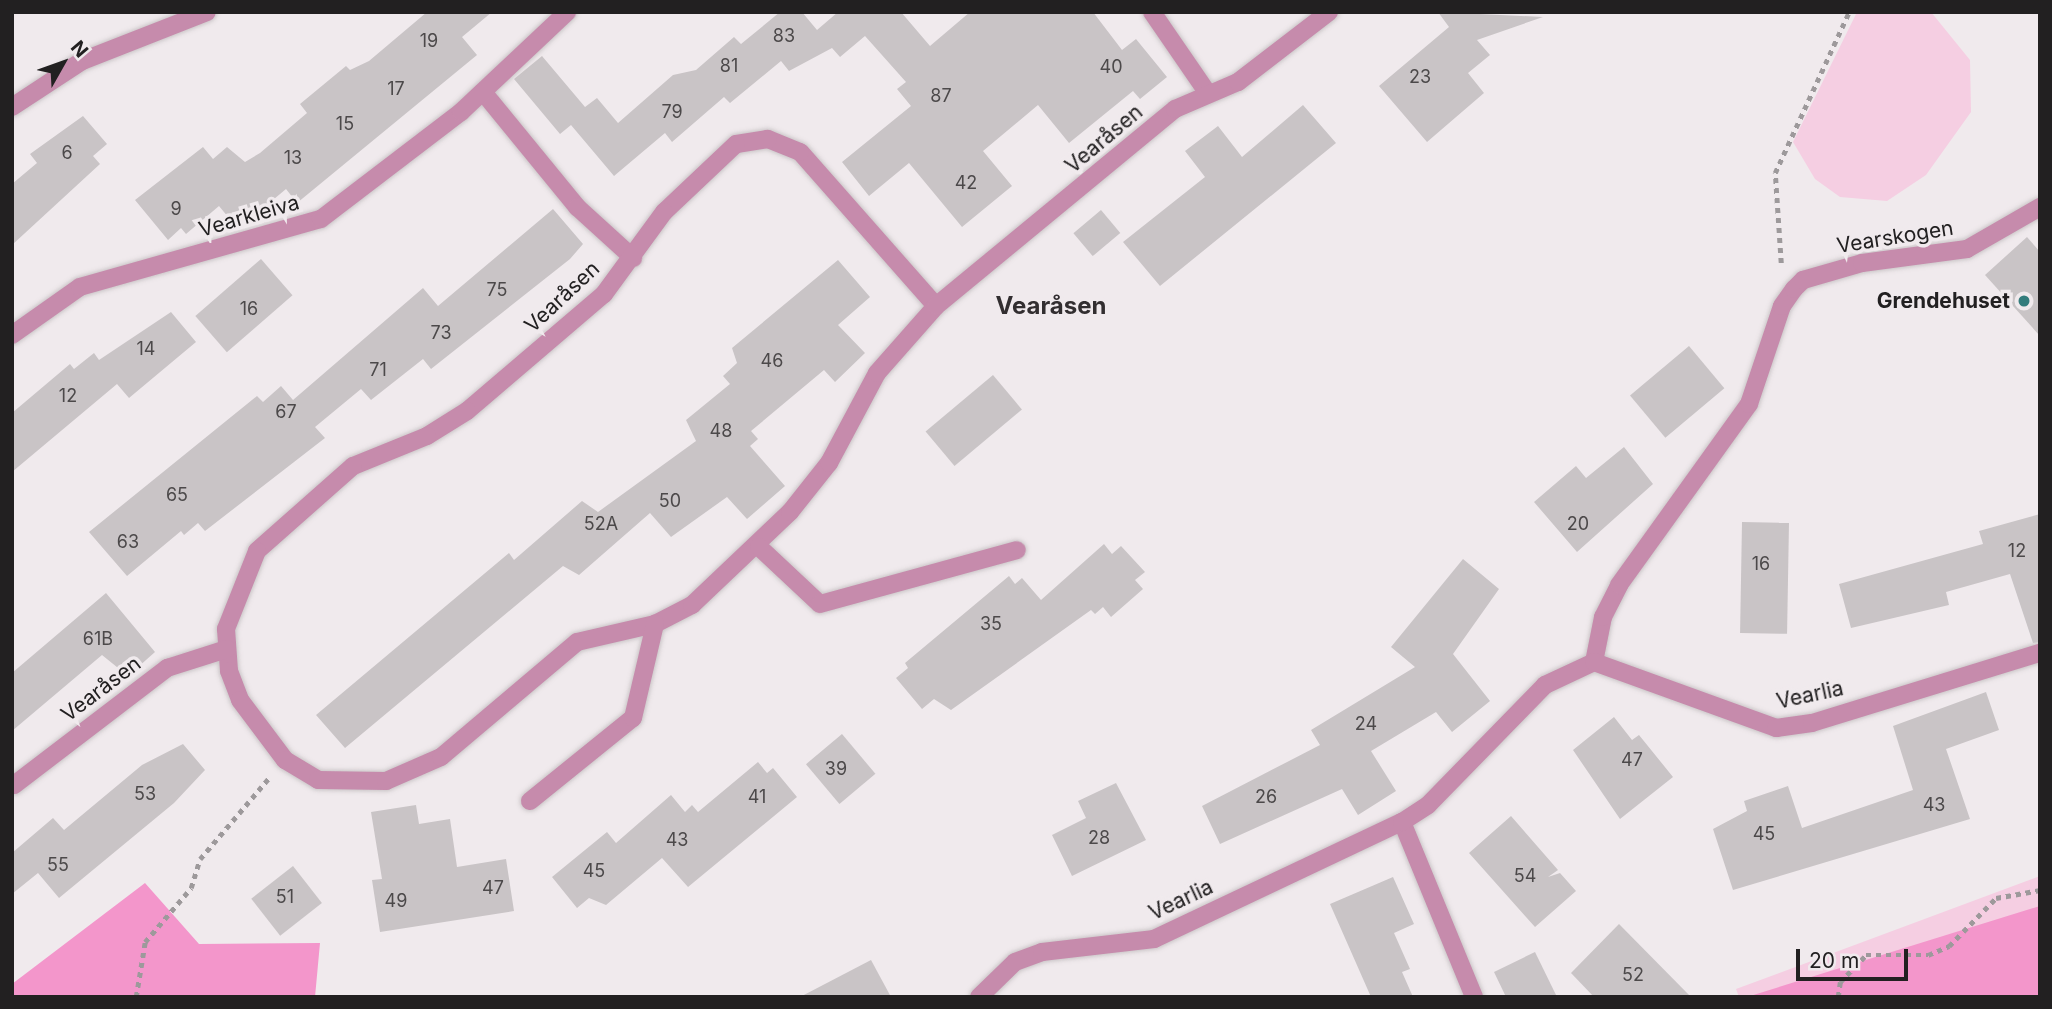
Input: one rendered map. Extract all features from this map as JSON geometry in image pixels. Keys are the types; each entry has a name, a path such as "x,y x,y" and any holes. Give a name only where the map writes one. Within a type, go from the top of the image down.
{"street":[{"path":"12,107 82,61 207,12"},
{"name":"Vearkleiva","path":"12,335 80,287 321,219 483,92 567,12"},
{"path":"1152,12 1207,92"},
{"name":"Vearåsen","path":"936,306 800,152 768,139 736,144 702,171 604,294 458,418 353,466 302,505 248,565 226,629 227,649 240,700 285,760 340,784 404,775 441,757 577,642 655,624 692,604 759,547 829,463 877,373 936,306 1175,109 1207,92 1248,76 1329,12"},
{"path":"483,92 577,207 633,258"},
{"name":"Vearskogen","path":"1794,289 1803,280 1862,263 1967,249 2040,207"},
{"path":"1594,662 1603,617 1619,585 1749,404 1782,306 1794,289"},
{"path":"759,547 820,604 1017,550"},
{"path":"530,801 633,719 655,624"},
{"name":"Vearåsen","path":"14,785 167,668 227,649"},
{"name":"Vearlia","path":"979,997 1015,962 1042,952 1154,939 1402,821 1428,805 1545,685 1594,662 1776,728 1812,723 2040,653"},
{"path":"1402,821 1474,997"}],"path":[{"path":"1794,289 1781,264 1776,173 1849,12"},
{"path":"135,997 145,943 191,888 200,859 285,760"},
{"path":"1838,997 1840,982 1866,955 1928,955 1949,946 1996,898 2040,890"}],"shaded area":[{"path":"1857,12 1931,12 1970,60 1971,112 1926,175 1887,201 1840,197 1815,179 1793,142"},
{"path":"2040,876 2040,997 1739,997 1736,989"},
{"path":"145,883 199,944 320,943 315,997 12,997 12,984"},
{"path":"2040,906 2040,997 1747,997"}],"building":[{"path":"427,12 492,12 462,37 477,55 297,203 286,189 238,229 219,206 186,234 181,228 168,240 135,200 203,147 213,159 227,147 245,162 260,153 307,113 300,104 346,66 350,70 369,61"},
{"path":"780,12 802,12 817,30 838,12 901,12 930,46 970,12 1093,12 1122,50 1136,39 1167,77 1140,99 1133,91 1069,143 1038,105 983,151 1012,186 962,227 909,163 869,196 842,162 911,106 897,89 906,82 865,36 840,57 832,48 789,71 781,61 730,103 724,97 672,142 665,133 614,176 571,125 560,134 514,79 542,56 585,107 597,98 618,123 673,75 696,70 734,37 741,44"},
{"path":"1438,12 1543,17 1477,40 1490,55 1468,73 1484,93 1427,142 1379,86 1449,27"},
{"path":"1303,105 1336,143 1160,286 1123,242 1205,177 1185,151 1218,126 1242,157"},
{"path":"83,116 107,144 93,156 100,164 12,245 12,184 37,163 30,154"},
{"path":"553,209 583,244 570,259 431,369 423,359 371,400 361,389 315,427 325,438 205,531 198,523 184,535 181,531 127,576 89,532 257,396 263,402 281,386 293,400 423,288 438,306"},
{"path":"1101,210 1120,233 1093,256 1073,233"},
{"name":"Grendehuset","path":"2027,237 2040,252 2040,336 1985,275"},
{"path":"261,259 292,295 227,352 195,316"},
{"path":"838,260 870,297 838,325 865,353 835,382 824,370 751,431 758,439 750,446 785,486 747,519 727,497 671,537 650,513 579,575 563,566 345,748 316,715 509,553 514,560 582,501 598,512 696,441 686,420 730,384 723,376 737,363 732,348"},
{"path":"171,312 196,342 129,398 117,384 12,472 12,413 70,364 74,369 94,353 99,360"},
{"path":"1689,346 1724,388 1665,438 1630,395"},
{"path":"993,375 1022,409 955,466 926,432"},
{"path":"1624,447 1653,484 1577,552 1534,502 1576,466 1586,478"},
{"path":"2040,514 2040,642 2033,643 2010,574 1946,592 1949,605 1851,628 1839,584 1983,544 1979,531"},
{"path":"1742,522 1789,523 1787,634 1740,633"},
{"path":"1104,544 1112,554 1121,546 1145,572 1135,580 1143,589 1111,617 1103,607 1095,614 1091,610 951,710 934,699 922,709 896,678 908,668 905,663 1009,576 1015,584 1022,578 1041,600"},
{"path":"1463,559 1499,589 1453,654 1490,701 1452,732 1436,712 1371,751 1396,791 1358,815 1342,789 1220,844 1202,806 1320,745 1311,730 1415,667 1391,647"},
{"path":"106,593 155,652 128,676 102,655 12,731 12,673"},
{"path":"1986,692 1999,730 1946,749 1970,819 1733,890 1713,829 1747,811 1744,801 1788,786 1802,828 1913,790 1893,726"},
{"path":"1614,717 1632,740 1639,735 1673,777 1620,819 1573,750"},
{"path":"842,734 875,774 839,804 806,764"},
{"path":"183,744 205,770 174,803 59,898 38,873 12,894 12,853 53,818 64,830 142,765"},
{"path":"758,762 767,773 773,768 797,797 688,887 662,858 606,905 589,898 577,908 552,877 607,832 616,843 671,795 685,812 692,805 698,812"},
{"path":"1116,783 1146,840 1072,876 1052,835 1086,818 1078,801"},
{"path":"416,805 419,824 450,819 457,867 506,859 514,911 380,932 372,880 382,879 371,812"},
{"path":"1511,816 1558,870 1548,877 1560,873 1576,891 1535,927 1469,853"},
{"path":"293,866 322,903 280,936 251,899"},
{"path":"1393,877 1414,924 1394,933 1410,969 1402,972 1413,997 1371,997 1330,904"},
{"path":"1619,924 1691,997 1594,997 1571,973"},
{"path":"1535,952 1557,997 1506,997 1494,972"},
{"path":"871,960 891,997 800,997"}],"place":[{"name":"Grendehuset","path":"2024,301"}],"district":[{"name":"Vearåsen","path":"1051,306"}]}
